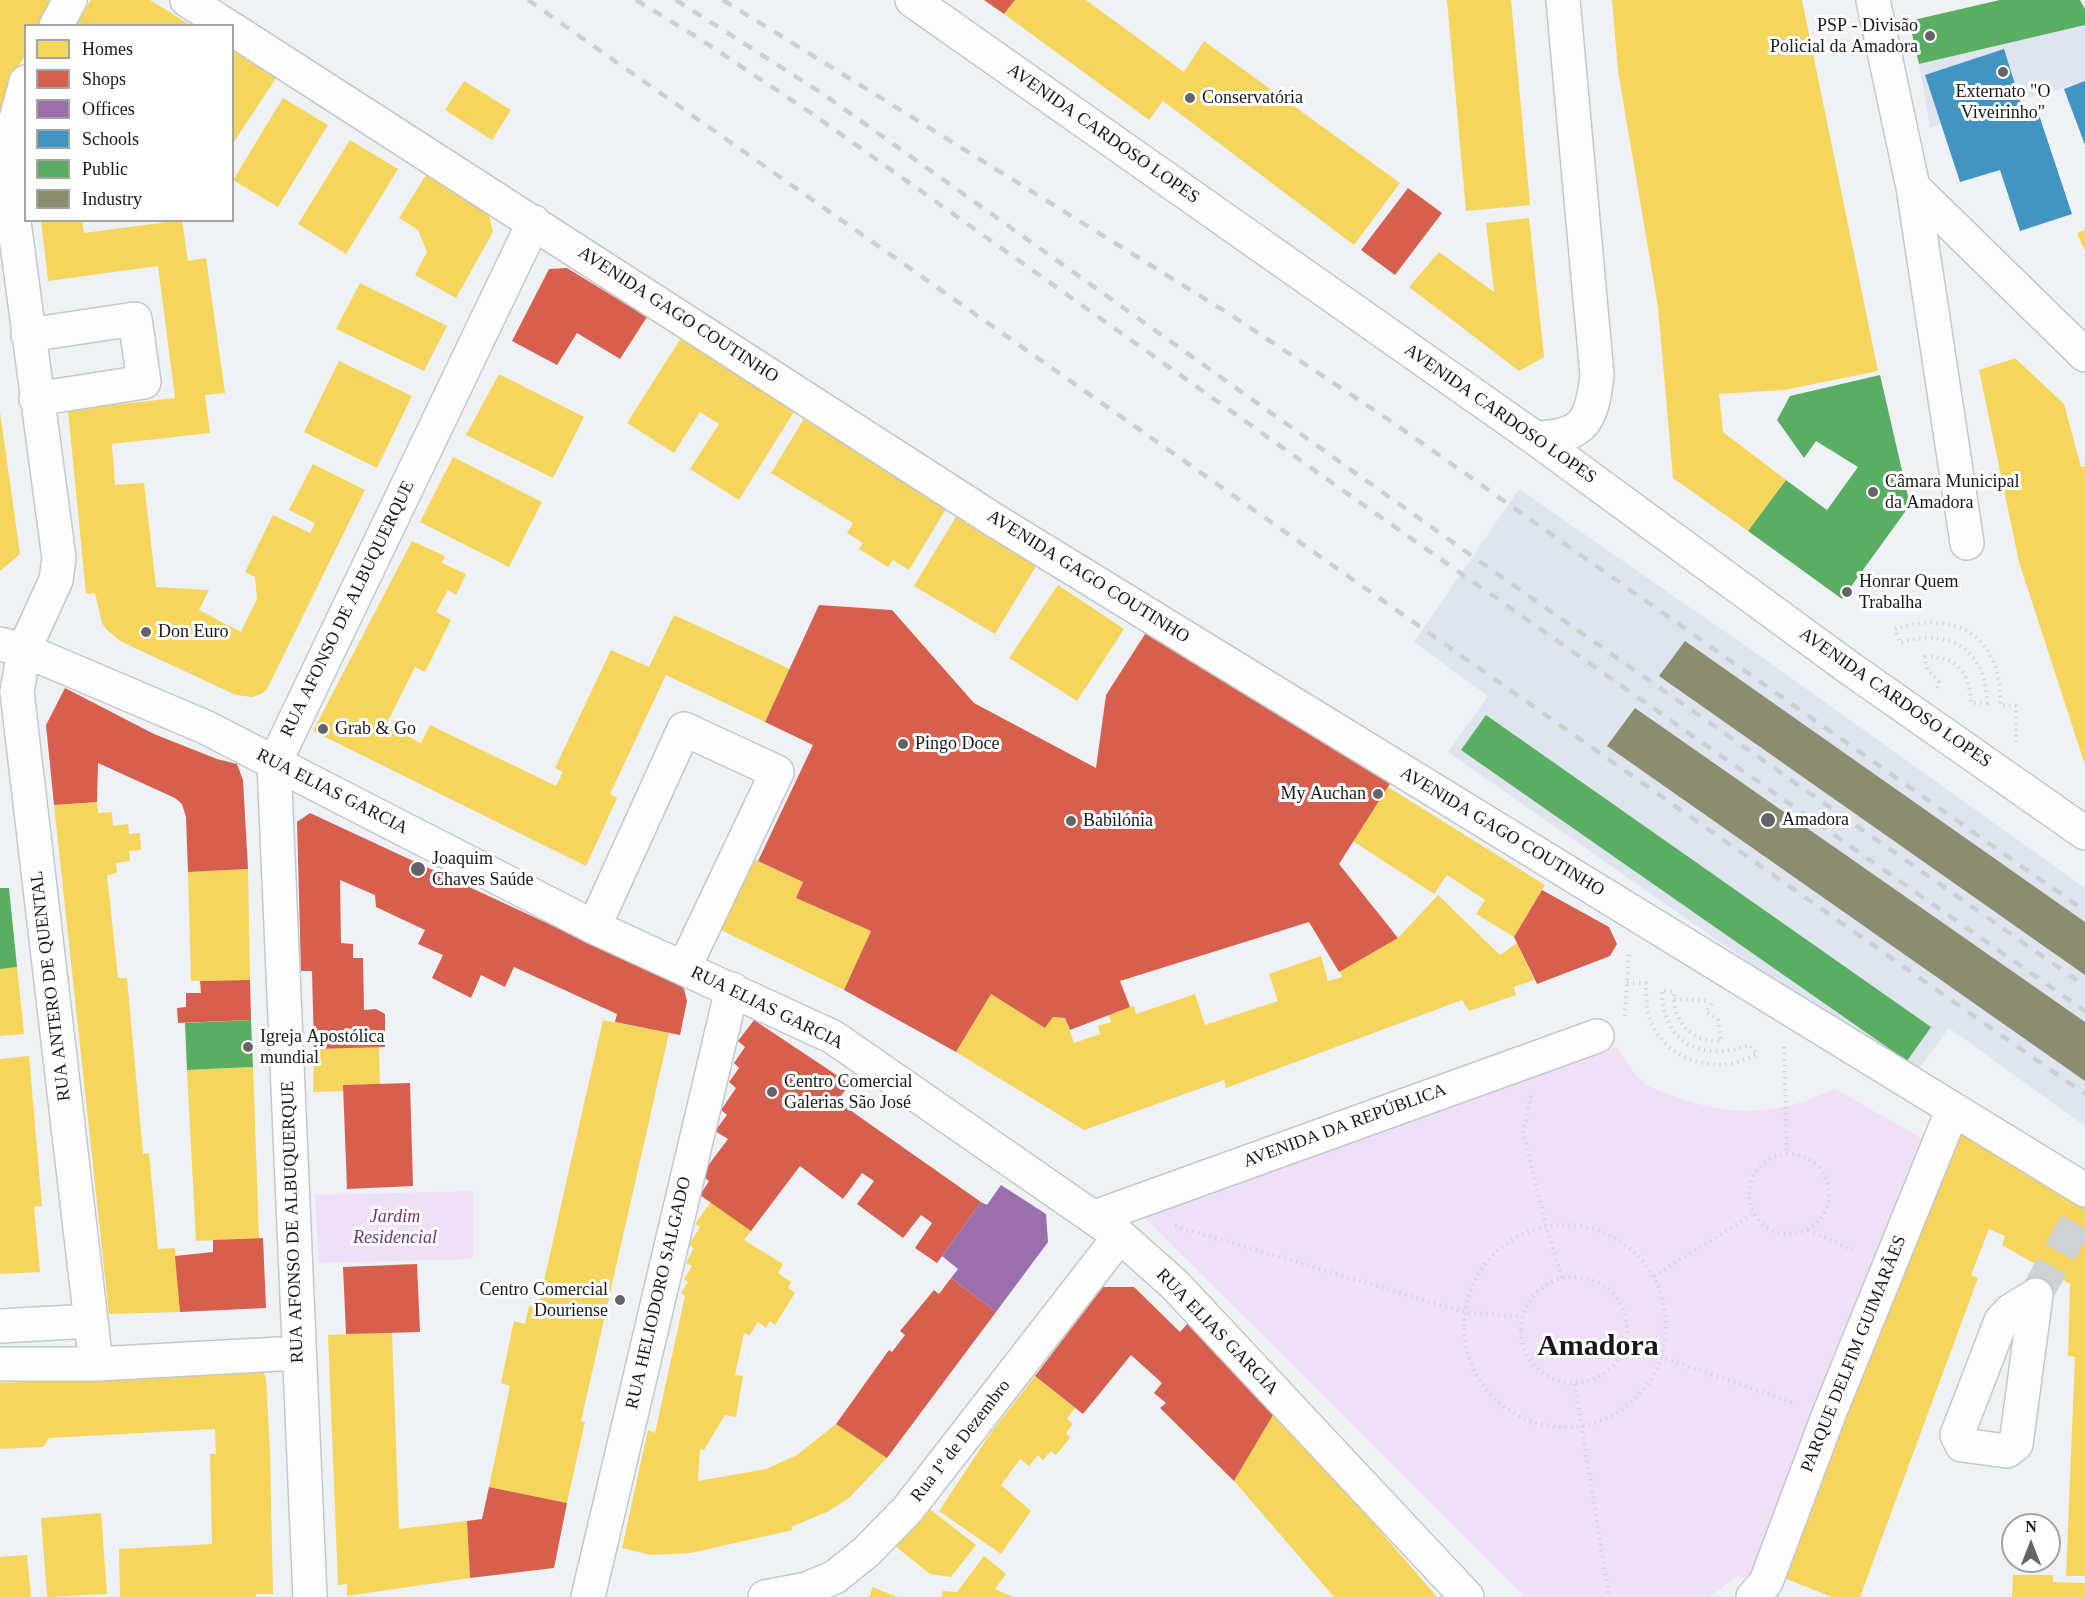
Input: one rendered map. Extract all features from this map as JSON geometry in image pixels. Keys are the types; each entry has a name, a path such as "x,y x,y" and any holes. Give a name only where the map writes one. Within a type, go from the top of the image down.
{"street":[{"path":"57,24 70,0"},
{"path":"187,0 224,24"},
{"name":"AVENIDA CARDOSO LOPES","path":"912,0 1535,438 1848,667 2085,833"},
{"path":"1535,438 1555,438 1572,432 1584,423 1594,405 1597,375 1563,0"},
{"path":"1873,0 1913,187 1967,543"},
{"name":"AVENIDA GAGO COUTINHO","path":"234,30 994,520 2085,1190"},
{"name":"RUA ANTERO DE QUENTAL","path":"24,89 12,134 10,192 59,558 56,580 12,647 96,1364"},
{"path":"1913,187 2085,355"},
{"name":"RUA AFONSO DE ALBUQUERQUE","path":"310,1597 274,764 534,222"},
{"path":"28,335 135,319 144,382 36,399"},
{"name":"RUA ELIAS GARCIA","path":"12,647 205,727 274,764 359,804 594,927 833,1037 1120,1236 1175,1285 1467,1597"},
{"path":"594,927 684,729 777,772 684,968"},
{"name":"RUA HELIODORO SALGADO","path":"588,1597 732,989"},
{"name":"AVENIDA DA REPÚBLICA","path":"1095,1217 1597,1036"},
{"name":"PARQUE DELFIM GUIMARÃES","path":"1753,1597 1766,1582 1829,1414 1953,1109"},
{"name":"Rua 1º de Dezembro","path":"765,1597 832,1587 908,1509 1120,1236"},
{"path":"0,1326 90,1321"},
{"path":"0,1364 96,1364 298,1353"}],"path":[{"path":"1936,688 1939,682 1927,669 1925,657 1939,656 1958,664 1968,681 1971,703 1987,703 1985,676 1966,650 1957,644 1936,637 1914,638 1900,643 1895,629 1937,621 1959,627 1978,639 1997,666 2000,705 2016,706 2016,744"},
{"path":"1597,1036 1625,1027 1629,949 1646,920"},
{"path":"1626,983 1646,983 1650,1021 1663,1040 1682,1056 1719,1066 1741,1061 1757,1054 1749,1045 1719,1053 1691,1046 1679,1038 1665,1020 1662,990 1674,992 1674,999 1677,1019 1691,1033 1713,1041 1721,1041 1718,1020 1706,1012 1713,1001 1674,999"},
{"path":"1785,1047 1787,1153"},
{"path":"1535,1057 1537,1073 1523,1132 1546,1226 1562,1278"},
{"path":"1787,1153 1808,1159 1824,1173 1829,1194 1824,1215 1808,1230 1793,1235 1778,1233 1763,1226 1753,1214 1748,1194 1753,1174 1768,1159 1787,1153"},
{"path":"1654,1276 1753,1214"},
{"path":"1167,1223 1464,1312 1522,1317"},
{"path":"1571,1224 1596,1229 1611,1236 1639,1256 1654,1276 1664,1303 1667,1331 1662,1358 1652,1378 1623,1410 1603,1420 1582,1426 1561,1427 1540,1424 1511,1411 1487,1391 1467,1353 1463,1332 1464,1312 1474,1282 1491,1256 1516,1237 1546,1226 1571,1224"},
{"path":"1808,1230 1889,1267"},
{"path":"1562,1278 1580,1278 1598,1282 1613,1294 1623,1309 1628,1326 1626,1345 1618,1360 1607,1372 1592,1381 1575,1384 1556,1380 1539,1371 1527,1355 1521,1337 1522,1317 1537,1293 1562,1278"},
{"path":"1626,1345 1829,1414"},
{"path":"1575,1384 1609,1597"}],"shaded area":[{"name":"Externato \"O Viveirinho\"","path":"2085,25 2085,81 1930,127 1919,64"},
{"name":"Amadora","path":"1519,489 1773,665 2085,888 2085,1126 1949,1028 1913,1077 1448,752 1488,696 1414,642"}],"green space":[{"path":"1616,1047 1636,1075 1647,1085 1695,1103 1736,1110 1775,1108 1814,1098 1835,1089 1930,1143 1758,1580 1737,1576 1710,1597 1525,1597 1144,1217"},
{"name":"Jardim Residencial","path":"473,1191 473,1259 319,1263 315,1195"}],"building: Homes":[{"path":"0,0 59,0 44,24 24,24 24,57 14,73 0,115"},
{"path":"91,0 150,0 189,24 76,24"},
{"path":"1015,0 1086,0 1184,72 1204,41 1400,183 1354,245 1163,101 1149,120 1004,14"},
{"path":"1447,0 1511,0 1530,205 1466,211"},
{"path":"1612,0 1802,0 1878,371 1784,390 1719,394 1723,432 1786,480 1748,531 1673,478 1658,307 1618,71"},
{"path":"234,51 276,78 234,142"},
{"path":"464,81 511,110 492,140 445,110"},
{"path":"283,98 328,125 278,207 234,181"},
{"path":"350,140 398,169 346,254 298,224"},
{"path":"426,175 489,215 493,232 456,298 415,275 427,252 418,230 399,218"},
{"path":"1529,218 1544,357 1519,371 1409,287 1439,252 1494,292 1486,223"},
{"path":"41,222 82,222 84,233 182,222 188,261 206,258 225,393 205,395 210,433 112,444 115,485 144,483 156,587 209,590 199,610 241,632 257,599 255,577 245,572 273,515 310,533 315,523 289,510 313,464 365,490 267,689 261,694 252,697 236,695 122,642 102,623 95,593 86,594 68,410 175,398 158,266 48,281"},
{"path":"2085,230 2085,251 2077,233"},
{"path":"360,283 447,326 424,371 336,329"},
{"path":"681,338 795,410 739,500 690,469 719,424 700,412 674,453 627,423"},
{"path":"2015,358 2064,404 2081,467 2085,466 2085,765 2019,562 1979,370"},
{"path":"339,361 412,396 377,468 304,432"},
{"path":"499,374 584,417 553,478 466,435"},
{"path":"0,412 20,554 0,571"},
{"path":"805,417 949,504 909,570 893,560 888,567 859,549 863,543 847,533 853,523 771,473"},
{"path":"453,457 542,502 509,567 420,522"},
{"path":"957,515 1038,563 995,634 914,586"},
{"path":"412,541 445,556 442,563 466,574 456,595 448,590 436,612 451,620 425,672 415,667 386,725 421,743 430,725 556,786 563,772 555,768 611,650 649,667 674,615 790,669 765,722 666,675 610,794 617,798 586,866 313,731"},
{"path":"1058,585 1124,629 1077,701 1009,658"},
{"path":"1388,787 1545,885 1514,937 1476,914 1485,900 1447,875 1434,894 1353,841"},
{"path":"97,802 98,813 112,812 113,826 128,824 129,834 140,833 141,850 129,851 130,861 116,863 117,873 107,875 118,978 127,978 143,1154 149,1153 158,1249 175,1248 180,1312 109,1314 54,805"},
{"path":"751,858 803,882 796,898 871,931 844,990 717,928"},
{"path":"248,869 250,980 191,981 188,872"},
{"path":"1438,895 1500,955 1517,943 1534,980 1514,987 1516,995 1469,1011 1462,1000 1226,1088 1224,1080 1084,1130 956,1052 991,994 1045,1028 1053,1017 1065,1018 1074,1043 1100,1034 1098,1026 1111,1022 1109,1015 1134,1006 1136,1014 1195,994 1205,1025 1278,1001 1269,974 1321,956 1328,981 1342,977 1340,971 1398,938"},
{"path":"17,967 24,1034 0,1036 0,969"},
{"path":"603,1020 669,1033 581,1421 585,1422 567,1503 489,1487 510,1386 501,1383 514,1321 525,1324 529,1306 538,1307"},
{"path":"379,1047 380,1084 343,1085 343,1091 313,1092 314,1049"},
{"path":"29,1056 42,1206 34,1207 40,1272 0,1274 0,1059"},
{"path":"253,1067 259,1238 196,1241 187,1070"},
{"path":"1958,1130 2085,1205 2085,1576 2066,1576 2075,1357 2068,1356 2070,1284 2002,1245 2005,1236 1989,1229 1971,1275 1978,1278 1860,1597 1832,1597 1784,1578"},
{"path":"711,1202 751,1231 744,1240 783,1264 778,1273 791,1282 788,1288 795,1293 775,1325 770,1321 766,1328 758,1322 749,1336 744,1333 735,1375 743,1376 736,1417 725,1415 704,1450 700,1449 698,1481 766,1469 797,1455 836,1424 887,1458 849,1498 829,1511 791,1527 793,1530 691,1553 651,1555 622,1548 648,1430 655,1433 685,1296 681,1293 688,1282 684,1279 692,1266 686,1263 694,1248 689,1245 700,1227 695,1224"},
{"path":"392,1332 399,1529 467,1521 470,1578 347,1596 347,1584 338,1585 328,1335"},
{"path":"263,1371 266,1379 270,1452 273,1594 256,1594 256,1597 120,1597 119,1549 212,1544 210,1454 216,1454 215,1429 49,1438 43,1447 0,1449 0,1383"},
{"path":"1035,1376 1075,1408 1067,1419 1073,1424 1066,1433 1070,1438 1056,1455 1051,1451 1043,1460 1038,1455 1029,1466 1020,1459 1001,1485 1031,1511 1001,1554 939,1511 990,1434"},
{"path":"1276,1410 1437,1597 1334,1597 1234,1481"},
{"path":"927,1507 976,1545 951,1577 930,1574 895,1546"},
{"path":"101,1513 107,1594 47,1597 41,1518"},
{"path":"27,1555 31,1597 0,1597 0,1557"},
{"path":"984,1556 1006,1574 995,1589 1013,1597 941,1597 943,1591 957,1592"},
{"path":"2013,1575 2053,1575 2053,1582 2085,1583 2085,1597 2012,1597"},
{"path":"873,1587 897,1597 869,1597"}],"building: Shops":[{"path":"984,0 1015,0 1004,14"},
{"path":"1408,188 1442,213 1395,275 1361,250"},
{"path":"567,268 647,317 620,359 577,333 557,365 512,341 549,269"},
{"name":"Babilónia","path":"819,605 892,610 974,703 1096,768 1106,695 1147,631 1391,782 1339,864 1398,938 1339,972 1309,922 1120,981 1130,1007 1070,1030 1065,1018 1053,1017 1045,1028 991,994 956,1052 844,990 871,931 796,898 803,882 758,861 813,745 765,722"},
{"path":"65,688 154,734 217,759 237,764 243,780 248,869 188,872 186,817 182,804 175,798 98,763 97,802 54,805 46,725"},
{"path":"310,813 678,984 684,989 687,1001 680,1035 615,1022 617,1014 514,967 505,987 481,975 471,998 432,978 443,955 418,944 425,930 376,907 375,895 340,880 341,943 353,944 353,958 363,958 364,1010 376,1009 385,1014 385,1047 314,1049 312,971 301,971 297,822"},
{"path":"1542,890 1609,927 1617,944 1610,956 1537,984 1514,937"},
{"path":"250,980 251,1020 178,1023 177,1008 186,1007 186,993 201,993 200,981"},
{"path":"754,1020 850,1084 837,1101 981,1202 937,1263 915,1248 932,1223 921,1215 903,1238 857,1204 874,1181 862,1173 843,1199 800,1166 751,1231 700,1195 709,1181 701,1175 728,1139 715,1131 727,1115 721,1110 736,1088 729,1082 739,1068 734,1063 745,1047 738,1041"},
{"path":"410,1083 413,1186 347,1189 343,1085"},
{"path":"263,1238 266,1308 180,1312 175,1256 213,1252 213,1240"},
{"path":"417,1264 420,1332 346,1334 343,1267"},
{"path":"951,1278 996,1312 887,1458 836,1424 889,1350 892,1352 905,1335 900,1331 934,1290 939,1294"},
{"path":"1103,1287 1134,1287 1180,1332 1189,1322 1276,1410 1234,1481 1160,1408 1166,1403 1154,1393 1162,1383 1131,1355 1083,1414 1035,1376"},
{"path":"489,1487 567,1503 554,1568 470,1578 467,1521 482,1519"}],"building: Offices":[{"path":"1001,1185 1046,1214 1048,1242 996,1312 951,1278 958,1269 942,1256 981,1202 987,1205"}],"building: Schools":[{"path":"2004,49 2023,110 2036,106 2072,214 2020,231 2000,170 1960,182 1925,75"},
{"path":"2085,81 2085,145 2064,89"}],"building: Public":[{"path":"2000,0 2080,0 2085,9 2085,25 1919,64 1909,21"},
{"name":"Câmara Municipal da Amadora","path":"1880,375 1910,505 1842,599 1748,531 1786,480 1827,510 1858,467 1816,441 1804,458 1777,420 1790,396"},
{"path":"1486,715 1931,1027 1907,1061 1461,750"},
{"path":"0,888 9,888 17,967 0,969"},
{"path":"251,1020 253,1067 187,1070 185,1023"}],"building: Industry":[{"path":"1685,641 2085,922 2085,975 1659,676"},
{"path":"1635,708 2085,1022 2085,1081 1607,746"}],"tunnel":[{"path":"2036,1295 2085,1207"}],"railway":[{"path":"528,0 2085,1094"},
{"path":"636,0 700,39 811,113 1345,492 2085,1011"},
{"path":"676,0 823,94 1496,573 2085,986"},
{"path":"723,0 1231,315 1395,424 2085,911"}],"place":[{"name":"PSP - Divisão Policial da Amadora","path":"1930,36"},
{"name":"Externato \"O Viveirinho\"","path":"2003,72"},
{"name":"Conservatória","path":"1190,98"},
{"name":"Câmara Municipal da Amadora","path":"1873,492"},
{"name":"Honrar Quem Trabalha","path":"1847,592"},
{"name":"Don Euro","path":"146,632"},
{"name":"Grab & Go","path":"323,729"},
{"name":"Pingo Doce","path":"903,744"},
{"name":"My Auchan","path":"1378,794"},
{"name":"Amadora","path":"1768,820"},
{"name":"Babilónia","path":"1071,821"},
{"name":"Joaquim Chaves Saúde","path":"418,869"},
{"name":"Igreja Apostólica mundial","path":"248,1047"},
{"name":"Centro Comercial Galerias São José","path":"772,1092"},
{"name":"Centro Comercial Douriense","path":"620,1300"}],"district":[{"name":"Amadora","path":"1598,1347"}]}
